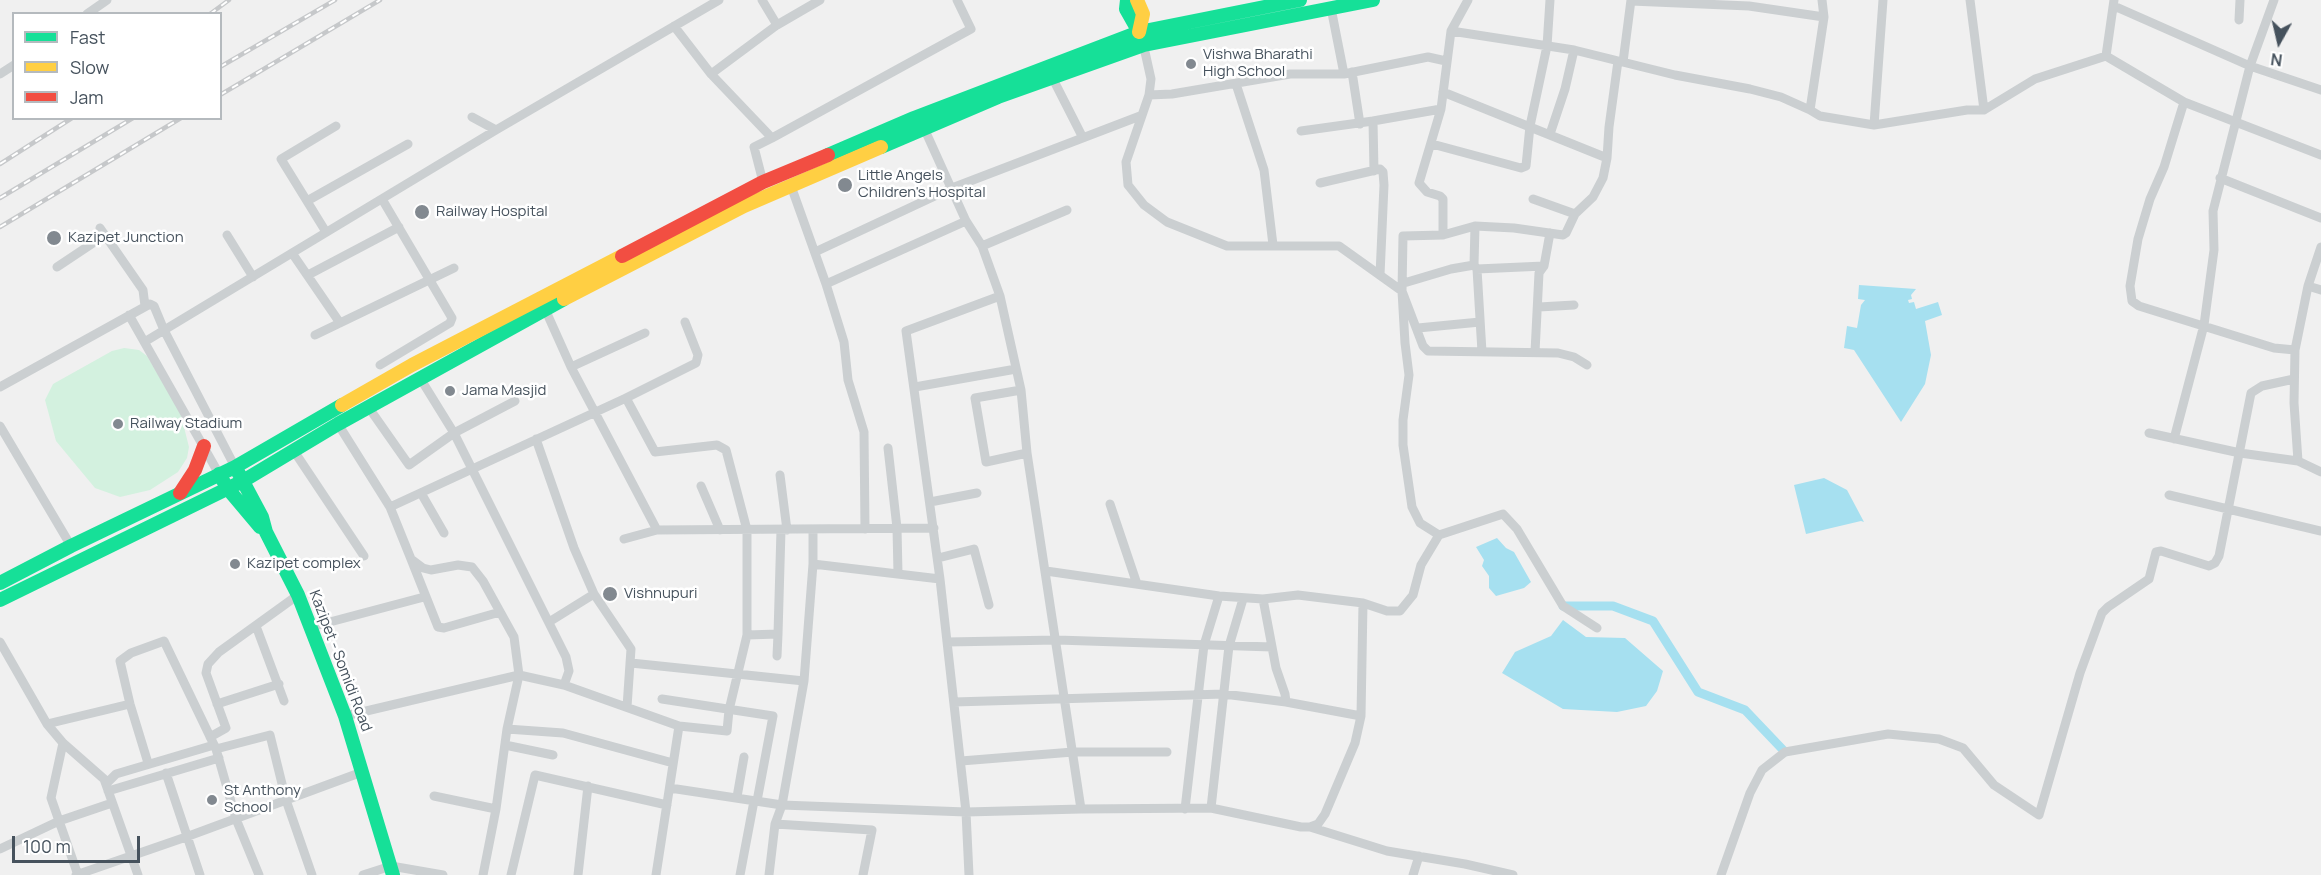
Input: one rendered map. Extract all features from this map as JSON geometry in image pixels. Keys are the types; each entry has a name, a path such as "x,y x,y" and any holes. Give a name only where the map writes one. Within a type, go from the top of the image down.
{"main road":[{"path":"1127,0 1126,9 1142,39"},
{"path":"1137,0 1143,14 1142,39"},
{"path":"0,583 219,474 412,365 764,182 914,118 1142,39 1296,0"},
{"path":"0,600 228,489 338,424 545,309 744,206 924,128 1142,39 1373,0"},
{"path":"180,493 195,470 204,446"},
{"name":"Kazipet - Somidi Road","path":"234,466 262,517 266,532 311,627 345,716 392,871"},
{"path":"219,474 228,489 266,532"}],"street":[{"path":"90,12 106,0"},
{"path":"146,341 496,130 719,0"},
{"path":"762,0 777,26"},
{"path":"711,74 777,26 820,0"},
{"path":"764,182 754,147 971,29 957,0"},
{"path":"1443,235 1443,199 1440,195 1427,192 1419,183 1442,109 1451,31 1468,0"},
{"path":"1432,144 1521,168 1527,163 1530,126 1547,46 1550,0"},
{"path":"1810,110 1824,17 1822,0"},
{"path":"1874,125 1883,0"},
{"path":"1970,0 1984,110"},
{"path":"2239,20 2240,0"},
{"path":"2174,439 2204,324 2214,250 2213,211 2220,178 2250,66 2274,0"},
{"path":"1439,535 1420,523 1412,507 1403,445 1403,420 1409,375 1405,343 1403,236 1443,235 1475,226 1566,233 1575,214 1593,197 1603,178 1609,128 1631,1 1749,6 1824,17"},
{"path":"2106,56 2114,3 2250,66 2321,90"},
{"path":"1330,8 1360,124"},
{"path":"674,26 711,74 772,138"},
{"path":"1451,31 1574,50 1780,97 1820,116 1874,125 1967,110 1984,110 2035,79 2106,56 2184,102 2321,155"},
{"path":"1142,39 1151,79 1149,95 1126,162 1128,185 1144,205 1167,222 1227,246 1339,246 1380,275 1403,287 1423,346 1428,351 1535,352 1574,357 1587,365"},
{"path":"1550,134 1565,89 1574,50"},
{"path":"1149,95 1172,94 1290,74 1348,73 1428,57 1446,61"},
{"path":"1052,77 1082,136"},
{"path":"1236,84 1264,170 1274,245"},
{"path":"1443,92 1607,158"},
{"path":"2184,102 2138,239 2130,286 2132,301 2139,306 2204,324 2274,348 2295,350"},
{"path":"1301,131 1360,124 1442,109"},
{"path":"815,252 952,188 1082,136 1140,116"},
{"path":"472,117 496,130"},
{"path":"1373,121 1374,171"},
{"path":"326,232 281,159 336,126"},
{"path":"924,128 966,221 982,246 1000,296 1021,390 1027,453 1081,808"},
{"path":"307,201 408,144"},
{"path":"1320,183 1380,169 1384,181 1380,275"},
{"path":"2220,178 2321,218"},
{"path":"791,186 844,342 848,380 864,432 865,530"},
{"path":"380,365 451,321 451,315 382,199"},
{"path":"1533,199 1575,214"},
{"path":"982,246 1067,210"},
{"path":"826,284 966,221"},
{"path":"1475,226 1475,267 1482,352"},
{"path":"308,275 399,227"},
{"path":"57,267 103,232 143,290 145,306"},
{"path":"1535,352 1539,273 1544,266 1550,233"},
{"path":"227,235 253,277"},
{"path":"2298,461 2295,350 2308,286 2321,247"},
{"path":"292,253 340,323"},
{"path":"1403,287 1451,268 1544,266"},
{"path":"315,335 454,268"},
{"path":"2308,286 2321,290"},
{"path":"969,875 961,760 938,558 906,331 1000,296"},
{"path":"0,387 150,304 154,306 234,466"},
{"path":"1539,306 1574,305"},
{"path":"545,309 571,367 657,530"},
{"path":"129,315 146,341 219,474"},
{"path":"390,507 626,398 698,360 685,322"},
{"path":"1418,328 1480,322"},
{"path":"571,367 645,333"},
{"path":"915,387 1016,369"},
{"path":"420,378 454,433 566,657 568,671 564,685"},
{"path":"1721,875 1750,793 1762,770 1785,752 1888,734 1939,739 1963,748 1995,785 2038,815 2080,673 2102,614 2108,607 2148,579 2156,552 2161,551 2209,566 2215,563 2219,556 2251,393 2262,386 2294,379"},
{"path":"1021,390 975,398 986,462 1027,453"},
{"path":"345,716 519,675 564,685 679,726 727,731 729,710 747,635 747,530 726,450 717,445 655,452 626,398"},
{"path":"369,408 409,465 454,433 515,401"},
{"path":"338,424 390,507 435,624 440,628 500,612"},
{"path":"0,426 71,546"},
{"path":"2149,433 2240,453 2298,461 2321,472"},
{"path":"536,439 574,548 594,594 632,649 627,707"},
{"path":"888,448 897,528 898,574"},
{"path":"294,451 364,555"},
{"path":"777,656 784,530 780,476"},
{"path":"701,486 720,530"},
{"path":"421,492 444,533"},
{"path":"930,502 977,493"},
{"path":"2169,495 2321,531"},
{"path":"1110,504 1137,584"},
{"path":"1046,571 1242,599 1298,595 1362,603 1387,611 1400,611 1413,595 1421,566 1439,535 1503,514 1517,529 1563,606 1597,628"},
{"path":"624,539 657,530 933,528"},
{"path":"769,875 775,824 782,805 804,681 813,564 813,530"},
{"path":"938,558 974,549 989,605"},
{"path":"411,559 423,568 431,570 458,565 472,567 483,581 514,637 519,675 507,729 496,809 483,875"},
{"path":"813,564 940,579"},
{"path":"549,621 594,594"},
{"path":"107,788 166,773 215,747 226,728 206,673 208,664 219,652 298,596"},
{"path":"1185,809 1204,645 1219,596"},
{"path":"311,627 424,597"},
{"path":"1211,808 1229,645 1242,599"},
{"path":"1263,599 1286,702"},
{"path":"1310,827 1318,824 1325,814 1355,743 1361,716 1362,603"},
{"path":"256,626 284,700"},
{"path":"747,635 778,634"},
{"path":"947,642 1057,640 1272,647"},
{"path":"148,763 120,661 131,653 164,641 215,747 236,819 259,875"},
{"path":"0,642 47,724 63,743 104,779 138,875"},
{"path":"631,663 804,681"},
{"path":"218,704 279,684"},
{"path":"954,702 1224,694 1286,702 1361,716"},
{"path":"662,699 773,716 740,875"},
{"path":"47,724 130,704"},
{"path":"656,875 679,726"},
{"path":"507,729 563,733 673,763"},
{"path":"107,788 116,774 148,763 270,735 286,800 312,875"},
{"path":"63,743 51,798 77,875 362,772"},
{"path":"505,745 553,755"},
{"path":"961,760 1073,752 1167,752"},
{"path":"737,797 744,758"},
{"path":"166,773 200,875"},
{"path":"511,875 535,775 667,805"},
{"path":"578,875 588,786"},
{"path":"670,788 782,805 966,812 1081,808 1211,808 1310,827 1387,851 1465,864 1513,875"},
{"path":"434,796 496,809"},
{"path":"0,849 59,821 112,803"},
{"path":"775,824 872,830 862,875"},
{"path":"1413,875 1419,856"},
{"path":"363,875 392,871 443,875"}],"green space":[{"name":"Railway Stadium","path":"124,348 139,350 147,356 180,411 189,447 187,458 178,472 150,490 120,497 95,488 56,441 45,400 53,384 112,351"}],"water":[{"path":"1859,285 1916,289 1911,295 1912,299 1908,300 1909,303 1914,302 1916,309 1938,302 1942,315 1925,321 1931,355 1925,384 1901,422 1854,350 1844,348 1847,326 1857,328 1861,305 1865,300 1858,299"},
{"path":"1824,478 1847,490 1864,522 1806,534 1794,485"},
{"path":"1497,538 1506,548 1514,552 1531,582 1524,588 1496,596 1489,588 1489,576 1482,566 1484,560 1476,547"},
{"path":"1563,620 1586,637 1625,638 1663,671 1657,691 1646,706 1617,712 1563,709 1502,673 1515,652 1551,636"}],"waterway":[{"path":"1563,606 1613,606 1653,621 1698,692 1745,710 1785,752"}],"railway":[{"path":"213,12 229,0"},
{"path":"222,66 335,0"},
{"path":"222,94 380,0"},
{"path":"0,164 69,120"},
{"path":"0,198 130,120"},
{"path":"0,227 178,120"}],"traffic: fast":[{"path":"1127,0 1126,9 1139,32"},
{"path":"828,155 914,118 1139,32 1300,0"},
{"path":"881,147 998,97 1144,45 1373,0"},
{"path":"0,600 243,481 338,424 564,299"},
{"path":"0,583 235,467 342,405"},
{"path":"238,472 262,517 266,532 298,595 345,716 393,875"},
{"path":"219,474 228,489 260,527"}],"traffic: slow":[{"path":"1137,0 1143,14 1139,32"},
{"path":"564,299 744,206 881,147"},
{"path":"342,405 412,365 622,256"}],"traffic: jam":[{"path":"622,256 763,182 828,155"},
{"path":"180,493 195,470 204,446"}],"place":[{"name":"Vishwa Bharathi High School","path":"1191,64"},
{"name":"Little Angels Children's Hospital","path":"845,185"},
{"name":"Railway Hospital","path":"422,212"},
{"name":"Kazipet Junction","path":"54,238"},
{"name":"Jama Masjid","path":"450,391"},
{"name":"Railway Stadium","path":"118,424"},
{"name":"Kazipet complex","path":"235,564"},
{"name":"Vishnupuri","path":"610,594"},
{"name":"St Anthony School","path":"212,800"}]}
